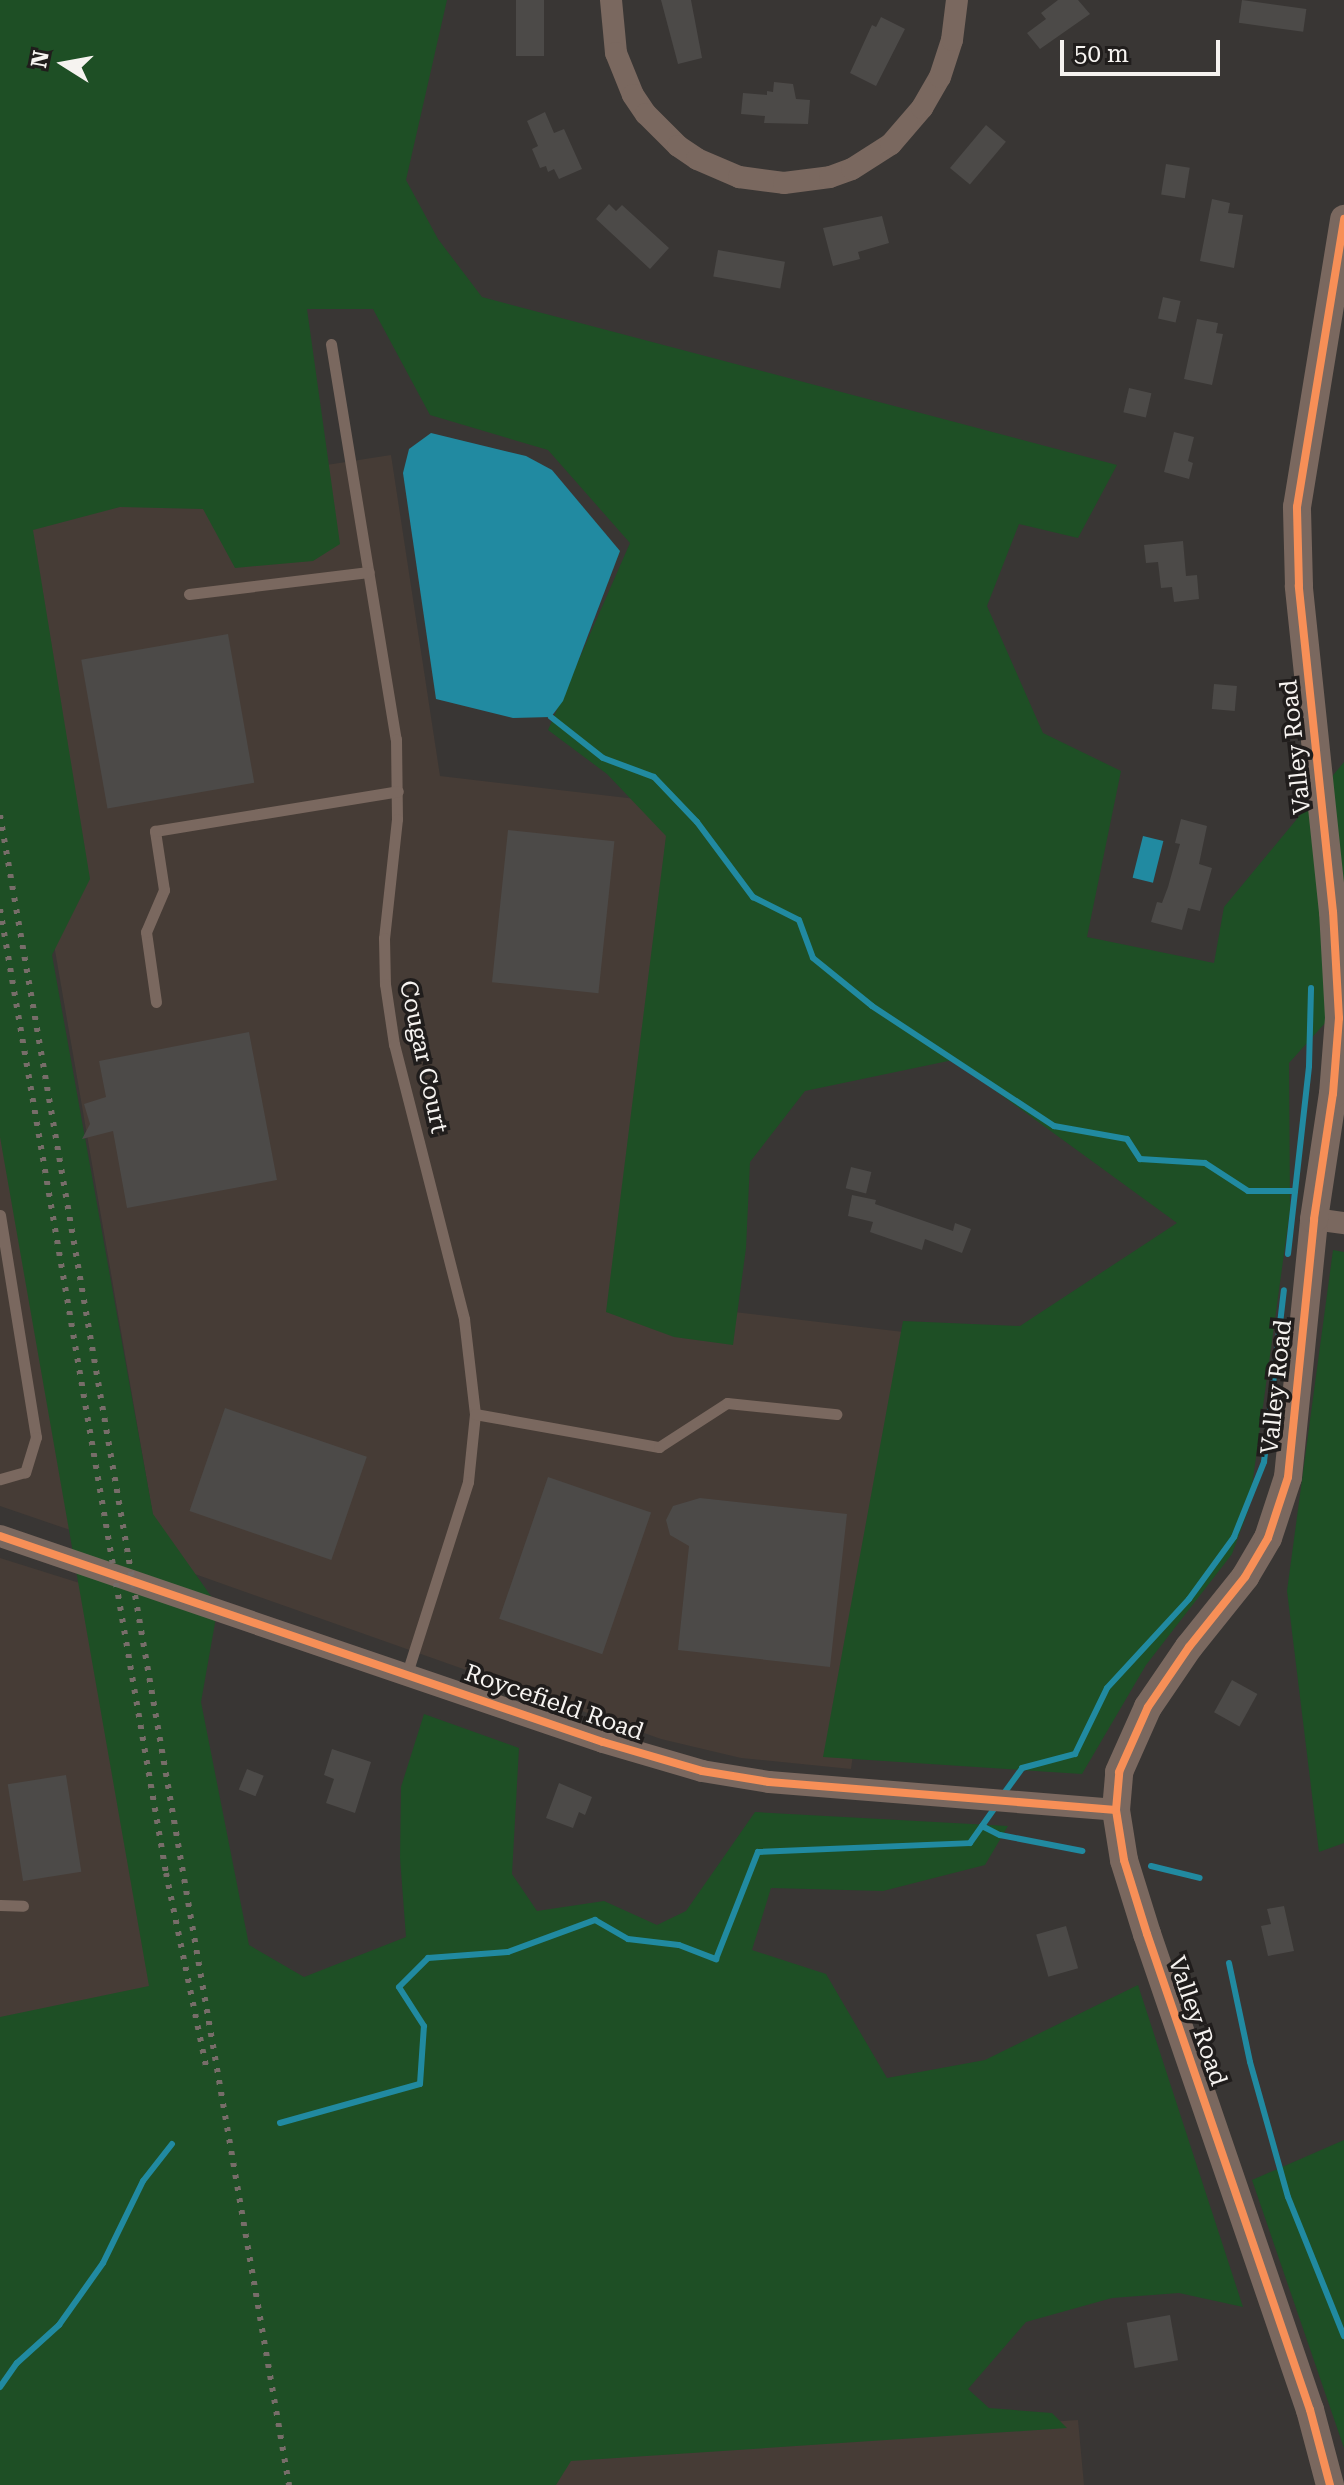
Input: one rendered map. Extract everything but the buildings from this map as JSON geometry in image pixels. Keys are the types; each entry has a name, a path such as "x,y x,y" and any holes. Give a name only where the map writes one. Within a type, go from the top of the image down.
{"street":[{"path":"611,0 611,30 616,53 633,95 646,114 697,159 739,177 784,183 830,177 852,169 891,144 922,108 940,77 952,40 957,0"},
{"name":"Valley Road","path":"1330,2485 1310,2410 1133,1890 1116,1810 1119,1772 1148,1707 1189,1647 1245,1577 1279,1511 1293,1438 1314,1219 1333,1094 1339,1018 1333,912 1299,586 1297,507 1344,219"},
{"path":"1314,1219 1344,1223"},
{"name":"Roycefield Road","path":"0,1536 645,1756 702,1771 769,1782 1116,1810"}],"lane":[{"name":"Cougar Court","path":"331,344 396,739 398,791 384,938 385,984 394,1044 464,1319 475,1414 468,1482 407,1673"},
{"path":"189,594 369,572"},
{"path":"156,1002 146,932 164,890 155,831 398,791"},
{"path":"0,1215 36,1437 25,1472 0,1479"},
{"path":"475,1414 659,1447 727,1403 836,1414"},
{"path":"0,1905 23,1906"}],"shaded area":[{"path":"391,455 440,776 670,803 615,1298 912,1333 851,1769 741,1758 661,1739 161,1562 0,633 0,516"},
{"path":"0,1109 73,1531 0,1506"},
{"path":"0,1558 86,1585 156,1994 0,2056"},
{"path":"1078,2420 1084,2485 536,2485 533,2457"}],"green space":[{"path":"0,0 447,0 406,180 438,239 482,297 1117,465 1078,538 1019,524 987,606 1043,733 1121,771 1087,937 1214,963 1224,907 1344,762 1344,1002 1289,1063 1290,1210 1249,1508 1232,1554 1146,1665 1082,1774 823,1757 903,1321 1020,1326 1177,1223 953,1060 805,1091 750,1162 746,1248 733,1345 674,1337 606,1312 666,836 607,774 548,730 630,543 548,450 430,415 373,309 307,309 340,544 313,561 235,568 203,509 120,507 33,530 90,879 52,955 153,1514 218,1606 201,1702 249,1945 304,1977 406,1937 400,1858 401,1787 424,1714 519,1748 512,1874 537,1911 604,1901 657,1925 686,1911 755,1812 1008,1826 985,1865 883,1891 771,1888 752,1950 826,1974 887,2078 985,2060 1138,1985 1243,2307 1179,2293 1112,2298 1026,2322 968,2389 989,2408 1052,2413 1067,2428 571,2461 556,2485 0,2485 0,2017 149,1986 0,1137"},
{"path":"1333,1250 1344,1252 1344,1843 1319,1852 1287,1591"},
{"path":"1344,2140 1344,2448 1252,2180"}],"water":[{"path":"431,433 526,456 552,470 620,551 563,701 551,717 513,718 436,699 403,473 409,449"},
{"path":"1143,836 1163,841 1153,883 1133,878"}],"waterway":[{"path":"551,717 603,758 654,777 697,822 753,897 799,920 813,958 872,1006 1054,1126 1127,1139 1140,1159 1205,1163 1248,1191 1295,1191"},
{"path":"1288,1254 1309,1066 1311,988"},
{"path":"1002,1796 1022,1768 1075,1754 1107,1688 1189,1599 1234,1537 1264,1462 1284,1290"},
{"path":"280,2123 420,2084 424,2026 399,1987 428,1958 508,1952 595,1920 628,1939 679,1945 716,1959 758,1852 970,1843 996,1806"},
{"path":"982,1826 1000,1835 1082,1851"},
{"path":"1151,1866 1200,1878"},
{"path":"1229,1963 1250,2062 1288,2197 1344,2336"},
{"path":"0,2387 17,2363 59,2325 103,2263 143,2181 172,2144"}],"railway":[{"path":"0,815 289,2485"},
{"path":"0,909 166,1873 206,2067"}],"cycle path":[{"path":"1330,2485 1310,2410 1147,1934 1124,1860 1116,1810 1119,1772 1148,1707 1189,1647 1245,1577 1268,1538 1288,1477 1314,1219 1333,1094 1339,1018 1333,912 1299,586 1297,507 1344,219"},
{"path":"0,1536 603,1742 702,1771 769,1782 1116,1810"}]}
